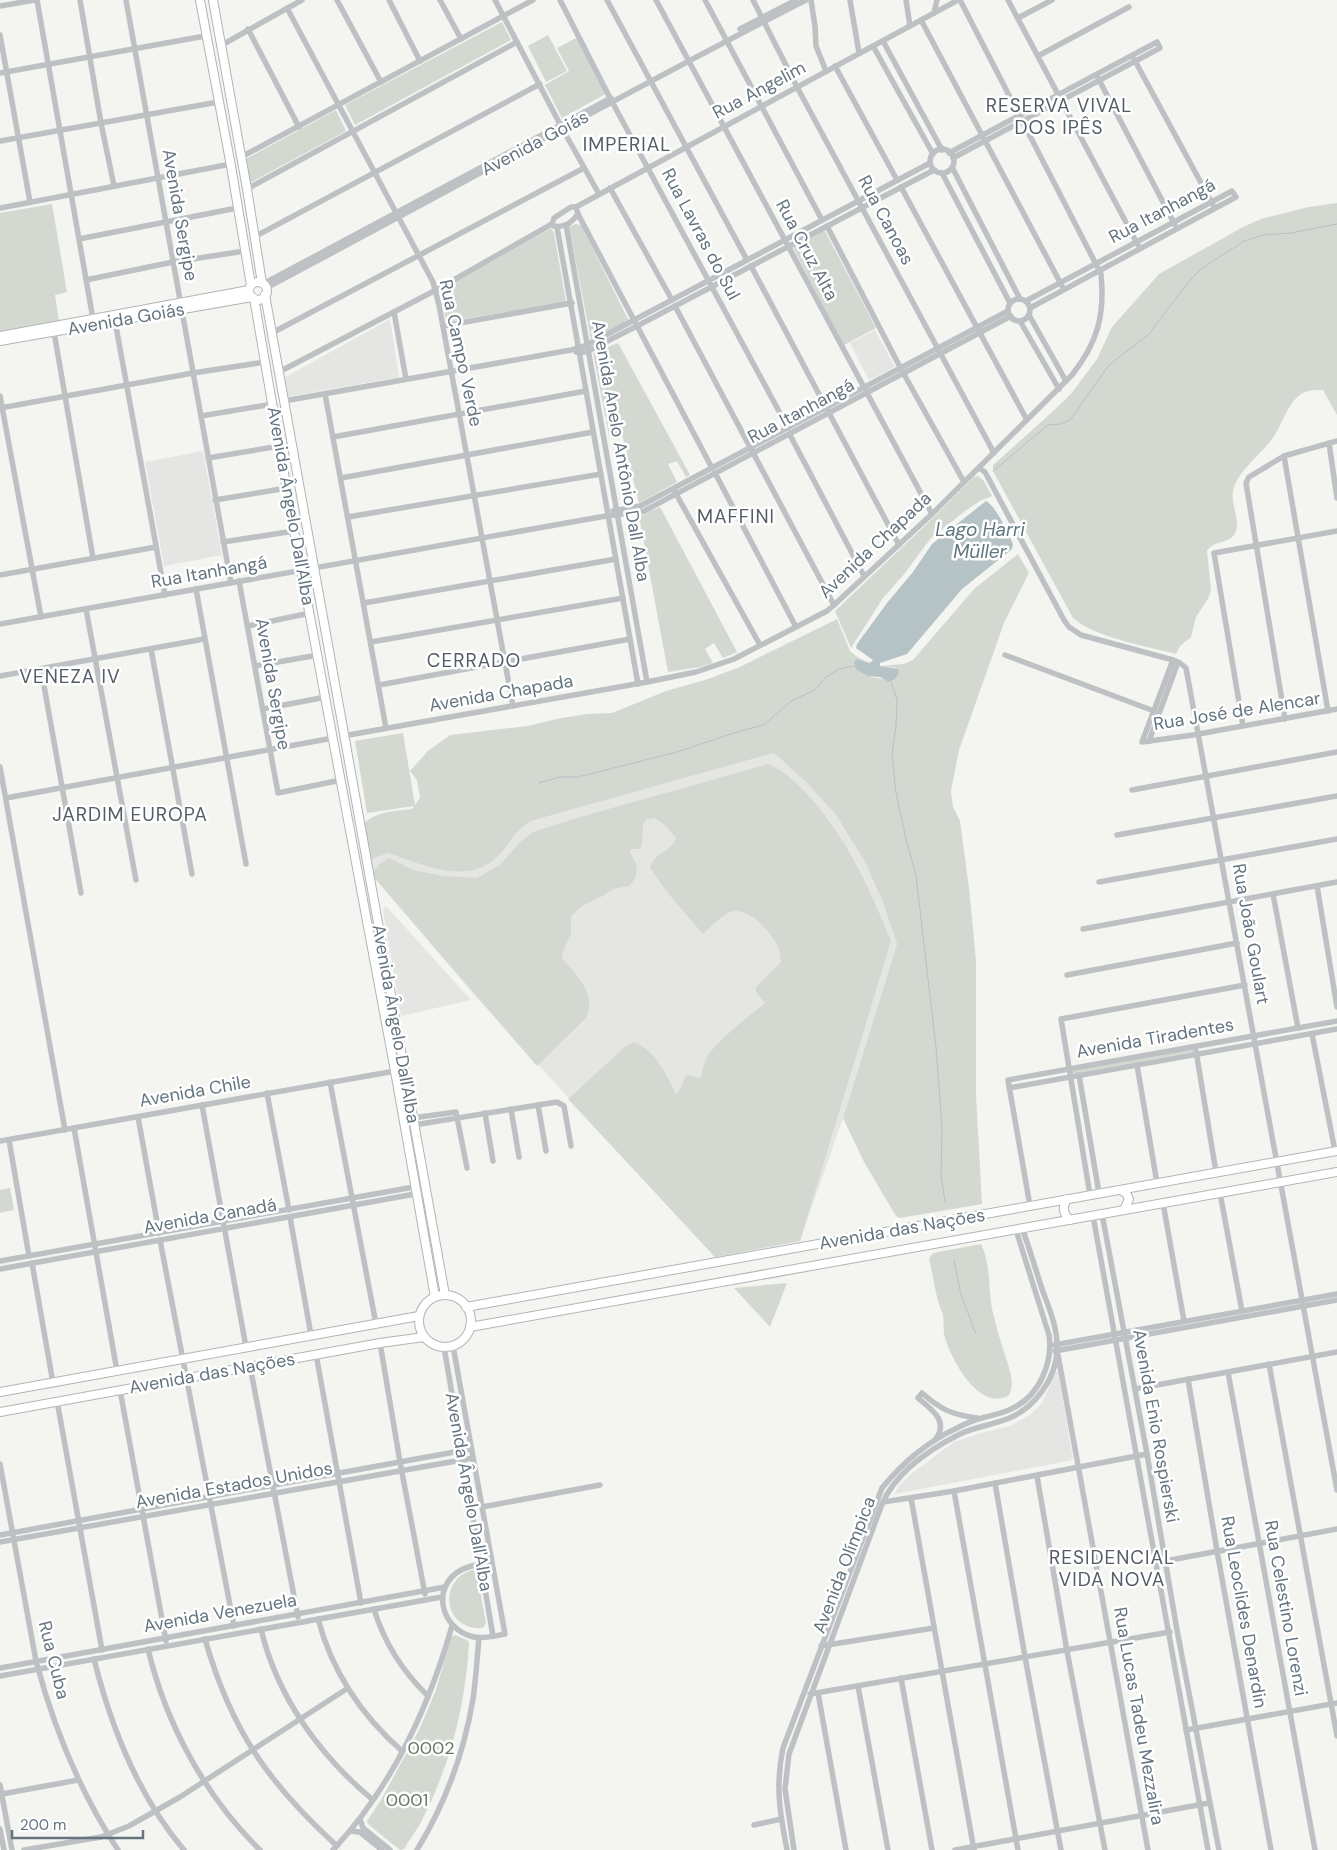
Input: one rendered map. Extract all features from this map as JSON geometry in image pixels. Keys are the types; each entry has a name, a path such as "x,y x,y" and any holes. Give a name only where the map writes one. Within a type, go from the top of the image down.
{"main road":[{"path":"200,0 206,3 212,0"},
{"name":"Avenida Ângelo Dall'Alba","path":"200,0 205,36 231,164 251,293 273,404 294,531 395,1070 435,1297"},
{"name":"Avenida Ângelo Dall'Alba","path":"212,0 445,1295"},
{"path":"234,185 240,190 247,189"},
{"path":"256,282 264,287 259,299 251,293 256,282"},
{"name":"Avenida Goiás","path":"0,336 251,293"},
{"name":"Avenida Goiás","path":"0,341 115,321 181,306"},
{"path":"273,404 284,401"},
{"path":"333,738 334,741 339,742 342,741 343,736"},
{"name":"Avenida das Nações","path":"466,1307 1336,1151"},
{"name":"Avenida das Nações","path":"470,1327 1280,1182 1337,1174"},
{"path":"1120,1190 1126,1193 1129,1198 1124,1210"},
{"path":"1067,1199 1063,1211 1070,1220"},
{"path":"445,1295 457,1298 466,1307 470,1327 460,1342 453,1346 444,1347 436,1346 424,1337 419,1327 419,1316 425,1305 435,1297 445,1295"},
{"name":"Avenida das Nações","path":"0,1392 419,1316"},
{"name":"Avenida das Nações","path":"0,1412 316,1354 424,1337"}],"street":[{"path":"0,6 36,0 49,64 93,319"},
{"path":"80,0 114,186"},
{"name":"Avenida Sergipe","path":"126,0 231,583"},
{"path":"220,46 302,0"},
{"path":"337,0 381,82"},
{"path":"389,0 420,61"},
{"path":"440,0 461,39"},
{"path":"494,0 599,194"},
{"path":"241,157 533,0"},
{"name":"Rua Lavras do Sul","path":"560,0 611,100 788,428"},
{"path":"608,0 747,260"},
{"name":"Rua Cruz Alta","path":"656,0 932,514"},
{"path":"704,0 822,220"},
{"name":"Rua Canoas","path":"753,0 797,87 994,453"},
{"name":"Avenida Goiás","path":"763,20 796,0"},
{"name":"Avenida Goiás","path":"264,287 687,59 806,0"},
{"path":"811,0 816,46 826,71"},
{"path":"850,0 859,53"},
{"path":"906,0 910,26"},
{"path":"934,13 937,0"},
{"path":"959,0 1100,271"},
{"name":"Rua Angelim","path":"554,225 554,218 558,214 571,207 576,207 685,146 724,127 959,0"},
{"path":"1008,0 1140,249"},
{"path":"1018,18 1052,0"},
{"path":"1038,56 1129,7"},
{"name":"Rua Campo Verde","path":"287,8 420,254 436,290 513,706"},
{"path":"921,20 1064,290"},
{"path":"248,29 299,127"},
{"path":"0,35 3,72 30,202"},
{"path":"3,72 135,50 205,36"},
{"path":"883,41 942,150 951,155"},
{"path":"247,189 517,42"},
{"path":"711,284 747,260 930,163 933,154 874,46"},
{"path":"951,155 1134,58 1215,209"},
{"path":"835,66 897,180"},
{"path":"1098,78 1177,229"},
{"path":"254,237 540,84"},
{"path":"0,141 218,102"},
{"path":"933,154 942,150"},
{"path":"951,155 952,167 1023,300 1030,308 1029,315 1066,381"},
{"path":"930,163 934,170 942,173 1010,303 1009,313 1014,319 1020,320 1029,315"},
{"path":"0,208 231,164"},
{"path":"942,173 952,167"},
{"path":"272,333 584,168"},
{"path":"284,401 579,350 591,346 711,284 751,266 934,170"},
{"path":"901,187 1027,420"},
{"path":"610,188 674,303 834,605"},
{"name":"Rua Itanhangá","path":"1023,300 1061,282 1232,191 1236,197 1030,308"},
{"path":"576,207 796,627"},
{"path":"79,239 237,208"},
{"path":"279,372 436,290 554,225 566,225 572,222 578,214"},
{"path":"554,225 579,350 638,684"},
{"name":"Avenida Anelo Antônio Dall Alba","path":"566,225 579,302 591,346 617,513 647,682"},
{"path":"827,226 900,367 964,482"},
{"path":"86,280 173,262 245,251"},
{"path":"751,266 899,545"},
{"name":"Avenida Chapada","path":"343,736 638,684 712,667 734,659 827,610 932,514 1066,381 1088,352 1100,324 1102,306 1100,271"},
{"path":"1010,303 1023,300"},
{"path":"443,326 579,302"},
{"path":"394,312 406,379"},
{"name":"Rua Itanhangá","path":"0,624 482,539 617,513 644,511 674,491 752,450 825,407 937,347 1009,313"},
{"path":"1020,320 1059,389"},
{"path":"115,321 165,595"},
{"name":"Rua Itanhangá","path":"752,450 790,435 940,354 978,329"},
{"path":"54,332 94,558"},
{"path":"1,408 192,373 264,362"},
{"path":"333,438 586,391"},
{"path":"325,394 386,728"},
{"path":"0,396 41,617"},
{"path":"201,416 273,404"},
{"path":"341,478 593,432"},
{"path":"790,435 864,576"},
{"path":"1285,719 1245,485 1247,479 1284,456 1337,441"},
{"path":"1329,443 1337,498"},
{"path":"208,458 280,446"},
{"path":"1284,456 1328,711"},
{"path":"985,472 989,458"},
{"path":"979,468 985,472 1069,627 1080,635 1176,661"},
{"path":"974,473 982,475 990,483"},
{"path":"348,517 601,474"},
{"path":"216,500 287,488"},
{"path":"674,491 760,645"},
{"path":"223,542 294,531"},
{"path":"1243,726 1214,553 1337,532"},
{"path":"0,576 156,546"},
{"path":"364,603 616,559"},
{"name":"Avenida Sergipe","path":"239,581 278,793 341,778"},
{"path":"196,589 246,864"},
{"path":"371,642 623,598"},
{"path":"86,609 136,880"},
{"path":"248,626 310,613"},
{"path":"0,676 204,639"},
{"path":"378,685 630,639"},
{"path":"631,646 636,646 640,643"},
{"path":"151,649 192,874"},
{"path":"255,666 318,655"},
{"path":"1005,655 1154,711"},
{"path":"1145,741 1154,711 1176,661"},
{"path":"1145,741 1176,661"},
{"name":"Rua João Goulart","path":"1176,661 1186,668 1199,734 1337,1490"},
{"path":"42,669 61,788 81,893"},
{"path":"263,709 326,697"},
{"name":"Rua José de Alencar","path":"1145,741 1199,734 1337,709"},
{"path":"6,798 333,738"},
{"path":"1132,790 1337,752"},
{"path":"0,767 65,1130"},
{"path":"1117,835 1337,796"},
{"path":"1099,882 1337,840"},
{"path":"1082,929 1337,882"},
{"path":"1316,886 1337,1007"},
{"path":"1273,894 1298,1028"},
{"path":"1067,975 1237,944"},
{"path":"1090,1195 1060,1019 1245,985"},
{"name":"Avenida Tiradentes","path":"1337,1021 1008,1080 1009,1088 1337,1029"},
{"path":"1312,1034 1336,1151"},
{"path":"1195,1046 1216,1172"},
{"path":"1137,1065 1157,1183"},
{"name":"Avenida Chile","path":"0,1141 395,1070"},
{"path":"1079,1075 1099,1194"},
{"path":"330,1082 376,1324"},
{"path":"1009,1088 1030,1206"},
{"path":"267,1094 289,1210"},
{"path":"414,1121 557,1102 564,1106 571,1146"},
{"path":"202,1105 246,1347"},
{"path":"538,1105 546,1151"},
{"path":"511,1109 519,1157"},
{"path":"485,1113 493,1161"},
{"path":"457,1115 467,1168"},
{"path":"138,1117 159,1233"},
{"path":"74,1128 117,1371"},
{"path":"9,1140 29,1256"},
{"name":"Avenida Canadá","path":"0,1269 354,1206 426,1188"},
{"name":"Avenida Canadá","path":"0,1261 352,1198 417,1190"},
{"path":"1220,1193 1242,1311"},
{"path":"1163,1203 1184,1321"},
{"name":"Avenida Enio Rospierski","path":"1102,1214 1147,1454 1195,1728 1219,1850"},
{"name":"Avenida Enio Rospierski","path":"1093,1216 1208,1850"},
{"path":"290,1217 311,1335"},
{"name":"Avenida Olímpica","path":"794,1850 786,1804 785,1777 792,1745 814,1694 883,1502 894,1484 933,1450 961,1433 1008,1418 1028,1407 1047,1384 1055,1364 1054,1348 1019,1229"},
{"path":"160,1240 234,1626"},
{"path":"32,1264 53,1383"},
{"path":"1054,1348 1116,1341 1303,1303 1337,1294"},
{"path":"1054,1348 1124,1332 1242,1311 1337,1300"},
{"path":"380,1343 401,1471 426,1600"},
{"name":"Avenida Ângelo Dall'Alba","path":"444,1347 493,1636 505,1634 453,1346"},
{"name":"Avenida Olímpica","path":"787,1850 778,1790 779,1766 783,1748 882,1488 902,1465 935,1440 979,1418 1015,1408 1025,1400 1034,1391 1042,1377 1054,1348"},
{"name":"Rua Lucas Tadeu Mezzalira","path":"1054,1348 1080,1467 1148,1850"},
{"path":"1134,1389 1337,1352"},
{"path":"316,1354 361,1603"},
{"path":"1269,1364 1334,1703 1337,1736"},
{"path":"250,1366 299,1622"},
{"name":"Rua Celestino Lorenzi","path":"1228,1372 1315,1850"},
{"name":"Rua Leoclides Denardin","path":"1188,1379 1271,1850"},
{"path":"120,1390 167,1646"},
{"name":"Avenida Olímpica","path":"935,1440 940,1426 938,1415 920,1396 949,1413 979,1418"},
{"path":"57,1401 102,1650"},
{"name":"Avenida Estados Unidos","path":"0,1535 472,1449"},
{"path":"883,1502 1037,1476 1147,1454"},
{"name":"Avenida Estados Unidos","path":"0,1542 473,1458"},
{"name":"Rua Cuba","path":"0,1464 38,1669 62,1744 78,1780 118,1850"},
{"path":"1037,1476 1067,1650 1105,1850"},
{"path":"995,1483 1061,1850"},
{"path":"482,1507 600,1485"},
{"path":"954,1491 1018,1850"},
{"path":"911,1498 974,1848"},
{"path":"1165,1561 1337,1529"},
{"path":"492,1562 461,1570 449,1580 442,1597 445,1613 452,1626 466,1635 478,1638 493,1636"},
{"name":"Avenida Venezuela","path":"0,1668 445,1587"},
{"name":"Avenida Venezuela","path":"0,1676 442,1597"},
{"path":"374,1609 381,1630 394,1655 409,1676 428,1696"},
{"path":"318,1619 330,1654 348,1688 386,1737 402,1751"},
{"path":"205,1639 222,1693 252,1751 266,1772 335,1848 360,1819 402,1751 428,1696 452,1626"},
{"path":"821,1646 934,1628"},
{"path":"261,1630 274,1670 301,1719 335,1764 373,1800"},
{"path":"803,1696 1177,1630"},
{"path":"416,1850 442,1804 457,1764 473,1701 478,1638"},
{"path":"148,1649 162,1699 174,1726 205,1781 234,1821 260,1850"},
{"path":"94,1659 104,1696 129,1762 156,1811 184,1850"},
{"path":"901,1678 932,1850"},
{"path":"858,1686 888,1850"},
{"path":"24,1850 108,1835 129,1826 205,1781 348,1688"},
{"path":"814,1694 846,1850"},
{"path":"1186,1730 1334,1703"},
{"path":"2,1794 78,1780"},
{"path":"0,1785 12,1850"},
{"path":"955,1850 1209,1803"},
{"path":"360,1819 363,1828 390,1850"},
{"path":"754,1825 782,1819"},
{"path":"0,1829 4,1850"},
{"path":"350,1831 360,1832 382,1850"}],"shaded area":[{"path":"390,319 399,377 286,397 284,378"},
{"path":"875,330 895,367 869,380 850,343"},
{"path":"203,451 222,555 164,566 145,462"},
{"path":"774,753 806,782 836,815 864,860 882,900 897,944 843,1118 800,1241 715,1257 475,996 372,875 370,860 388,853 406,859 519,828 531,821"},
{"path":"384,907 387,907 471,1000 401,1016"},
{"path":"1058,1371 1073,1460 894,1494 911,1474 954,1442 1010,1426 1030,1415 1042,1403"}],"green space":[{"path":"502,22 511,40 355,125 345,105"},
{"path":"548,35 567,71 546,82 528,46"},
{"path":"578,37 607,93 562,118 545,85 569,71 557,48"},
{"path":"336,110 346,131 248,184 244,160"},
{"path":"1337,203 1337,415 1323,390 1309,391 1301,394 1290,407 1271,440 1245,468 1233,491 1237,528 1233,536 1213,545 1207,551 1211,589 1209,597 1196,617 1191,637 1180,646 1176,654 1108,636 1083,625 1073,618 993,471 993,465 1071,394 1097,359 1112,327 1159,274 1243,227 1261,219 1309,207"},
{"path":"52,204 67,292 55,295 59,321 0,332 0,213"},
{"path":"575,224 581,225 629,321 591,340 569,227"},
{"path":"550,229 554,233 566,302 446,322 440,290"},
{"path":"824,229 876,328 844,345 792,246"},
{"path":"618,343 690,475 686,477 677,461 668,464 677,482 639,503 622,434 609,436 593,353"},
{"path":"978,476 984,481 992,496 965,511 931,538 905,573 883,598 851,648 835,611 974,477"},
{"path":"660,507 737,652 723,658 714,643 705,649 713,663 668,672 639,516"},
{"path":"1018,554 1029,573 1004,623 959,750 951,791 953,807 960,821 976,961 976,1095 982,1204 900,1218 896,1216 864,1162 843,1118 897,944 882,900 864,860 836,815 806,782 774,753 531,821 516,834 497,857 485,866 472,870 458,871 429,867 388,853 370,860 364,823 375,816 393,811 412,809 414,806 367,813 355,741 403,733 415,805 420,798 417,780 410,771 428,751 450,735 528,726 587,714 612,713 666,691 705,680 740,667 837,619 850,651 866,662 857,659 860,669 864,673 877,678 895,679 899,673 896,668 880,666 904,664 913,660 974,589"},
{"path":"768,764 781,771 799,786 815,803 839,835 859,869 891,941 800,1241 715,1257 568,1099 626,1046 634,1042 649,1051 660,1064 676,1094 686,1075 700,1078 706,1059 717,1044 765,1003 756,992 756,987 781,962 776,944 760,923 745,913 730,912 703,934 671,897 650,868 654,859 670,847 676,838 666,826 655,818 646,820 643,824 642,846 639,849 632,849 630,852 637,866 636,876 632,883 629,886 613,889 585,904 571,916 571,934 563,951 562,958 584,986 589,1000 589,1009 586,1018 537,1066 372,875 379,864 389,858 413,870 444,876 477,878 501,864 520,842 533,832"},
{"path":"1193,1048 1193,1052 1071,1074 1070,1071"},
{"path":"10,1188 14,1210 0,1213 0,1190"},
{"path":"981,1244 988,1268 992,1309 1012,1386 1009,1395 998,1399 988,1397 978,1391 969,1382 954,1359 945,1338 943,1315 937,1299 929,1259 933,1253"},
{"path":"787,1283 770,1327 734,1288"},
{"path":"472,1570 477,1574 486,1623 483,1628 470,1627 460,1622 453,1614 450,1605 450,1594 453,1584 461,1576"},
{"path":"455,1635 469,1642 461,1710 456,1732 434,1796 404,1849 400,1850 368,1824 367,1821 381,1800 420,1728 436,1690 451,1637"}],"water":[{"name":"Lago Harri Müller","path":"986,501 994,508 1001,520 1013,544 1012,549 962,589 907,654 880,663 880,666 898,669 899,673 895,679 889,682 880,677 868,676 856,669 854,662 857,659 870,663 873,660 856,648 857,644 913,572 932,544"}],"waterway":[{"path":"993,471 1048,425 1060,424 1070,420 1109,365 1148,335 1190,280 1201,269 1244,241 1263,235 1291,233 1337,224"},
{"path":"539,783 560,777 578,777 677,752 764,725 791,701 815,690 825,678 839,669 855,666"},
{"path":"891,682 897,700 892,754 896,793 916,876 936,1047 942,1127 941,1175 945,1202"},
{"path":"954,1260 961,1295 976,1334"}],"district":[{"name":"RESERVA VIVAL DOS IPÊS","path":"1059,116"},
{"name":"IMPERIAL","path":"627,144"},
{"name":"MAFFINI","path":"736,516"},
{"name":"CERRADO","path":"474,660"},
{"name":"VENEZA IV","path":"70,676"},
{"name":"JARDIM EUROPA","path":"130,814"},
{"name":"RESIDENCIAL VIDA NOVA","path":"1112,1568"}],"park label":[{"name":"0002","path":"431,1748"},
{"name":"0001","path":"407,1800"}]}
